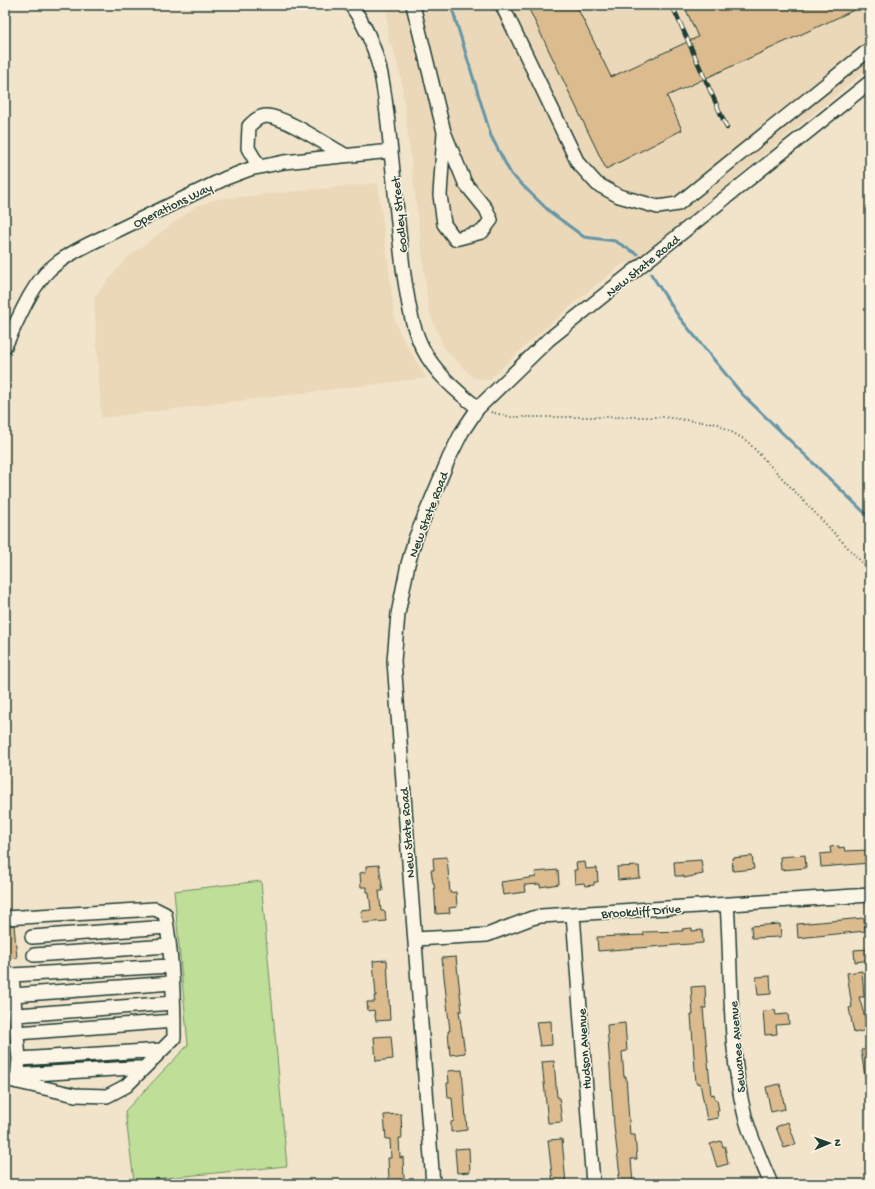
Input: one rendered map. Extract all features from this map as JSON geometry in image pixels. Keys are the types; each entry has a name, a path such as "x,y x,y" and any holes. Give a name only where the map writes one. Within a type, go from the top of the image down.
{"street":[{"name":"Godley Street","path":"351,5 363,22 375,52 384,87 402,262 414,325 423,349 434,365 449,383 478,408"},
{"path":"413,5 444,132 465,183 486,209 491,220 482,232 455,239 444,224 440,195 444,132"},
{"path":"502,5 578,163 597,184 619,196 658,206 678,204 870,49"},
{"name":"New State Road","path":"433,1184 395,682 395,637 398,614 408,564 424,515 462,432 478,408 548,340 870,82"},
{"path":"259,167 248,148 248,132 249,126 256,119 267,116 288,123 345,155"},
{"name":"Operations Way","path":"5,346 36,287 50,269 68,255 226,178 259,167 284,162 391,151"},
{"name":"Brookcliff Drive","path":"415,939 487,935 532,918 573,914 870,895"},
{"name":"Sewanee Avenue","path":"727,904 735,1047 739,1090 745,1117 771,1184"},
{"path":"5,918 155,909 165,914 169,946 174,1021 174,1038 126,1086 107,1096 75,1094 13,1079"},
{"name":"Hudson Avenue","path":"573,914 593,1184"},
{"path":"30,917 35,974"},
{"path":"32,937 167,926"},
{"path":"34,955 169,946"},
{"path":"13,1079 18,1059 17,1015 13,995 12,975 170,966"},
{"path":"13,995 172,983"},
{"path":"17,1015 173,1003"},
{"path":"17,1033 174,1021"},
{"path":"18,1059 162,1050"},
{"path":"13,1079 143,1068"}],"path":[{"path":"478,408 511,417 662,417 718,424 747,441 870,570"}],"shaded area":[{"path":"386,5 870,5 870,67 632,264 624,263 590,290 534,338 489,380 473,378 444,348 429,312 401,78 393,47 389,42"},
{"path":"378,183 395,320 401,335 426,378 101,418 94,297 128,257 196,206 217,199"}],"green space":[{"path":"261,881 287,1166 134,1181 125,1111 188,1045 174,891"}],"building":[{"path":"527,5 576,5 611,77 698,37 684,5 865,5 667,96 682,130 606,169"},
{"path":"839,846 839,848 844,847 845,851 870,850 870,863 821,867 820,854 831,853 830,847"},
{"path":"805,855 806,868 781,870 780,857"},
{"path":"752,856 754,869 733,871 732,858"},
{"path":"447,857 450,893 456,892 457,907 449,908 450,913 436,914 434,883 431,870 434,870 433,858"},
{"path":"701,860 703,874 684,878 684,876 675,876 674,862"},
{"path":"585,862 586,869 597,868 598,882 594,882 594,885 585,886 584,883 575,884 574,870 577,870 576,863"},
{"path":"379,865 383,891 379,891 381,911 385,911 386,921 363,923 361,911 371,910 369,892 367,892 367,887 361,887 360,873 366,872 366,866"},
{"path":"639,866 640,878 618,880 617,867"},
{"path":"558,870 559,884 540,887 540,884 524,885 525,892 503,895 501,882 536,877 535,872"},
{"path":"864,918 865,931 798,938 797,924"},
{"path":"780,924 781,937 752,938 751,926"},
{"path":"14,925 17,958 5,959 5,926"},
{"path":"692,928 692,931 702,930 703,943 598,951 597,937 644,935 644,932 683,931 682,929"},
{"path":"869,949 870,960 855,962 854,950"},
{"path":"456,957 462,1011 459,1011 465,1053 450,1055 448,1031 450,1031 442,958"},
{"path":"387,960 390,1020 376,1021 374,1010 368,1011 367,1002 375,1002 374,996 376,996 373,961"},
{"path":"862,971 864,997 859,997 867,1030 854,1033 849,1008 852,1007 847,973"},
{"path":"770,976 771,994 758,995 756,977"},
{"path":"705,986 706,1008 703,1008 711,1095 714,1094 715,1100 717,1100 719,1111 717,1111 718,1118 707,1120 700,1083 696,1083 691,1015 693,1015 691,987"},
{"path":"775,1010 776,1015 788,1014 789,1024 776,1025 777,1034 765,1035 763,1011"},
{"path":"551,1021 552,1045 540,1046 536,1022"},
{"path":"625,1023 627,1051 622,1052 624,1077 626,1076 630,1135 635,1135 637,1159 631,1159 633,1184 619,1184 618,1175 620,1175 614,1126 607,1025"},
{"path":"391,1036 393,1059 376,1061 374,1037"},
{"path":"870,1049 870,1077 865,1077 861,1050"},
{"path":"554,1061 557,1097 559,1097 562,1122 548,1123 542,1062"},
{"path":"462,1070 467,1130 451,1132 451,1122 454,1121 452,1098 448,1098 448,1071"},
{"path":"780,1084 785,1109 771,1112 766,1087"},
{"path":"401,1114 402,1138 399,1138 400,1158 403,1157 404,1179 389,1180 388,1158 391,1158 390,1139 386,1139 384,1115"},
{"path":"788,1122 796,1144 784,1148 776,1127"},
{"path":"562,1139 566,1184 553,1184 548,1140"},
{"path":"721,1141 723,1147 725,1146 728,1164 717,1167 710,1144"},
{"path":"469,1148 470,1172 457,1173 455,1149"}],"waterway":[{"path":"451,5 491,136 511,174 549,211 584,237 615,241 637,254"},
{"path":"651,274 679,317 742,394 870,518"}],"railway":[{"path":"672,5 727,128"}]}
